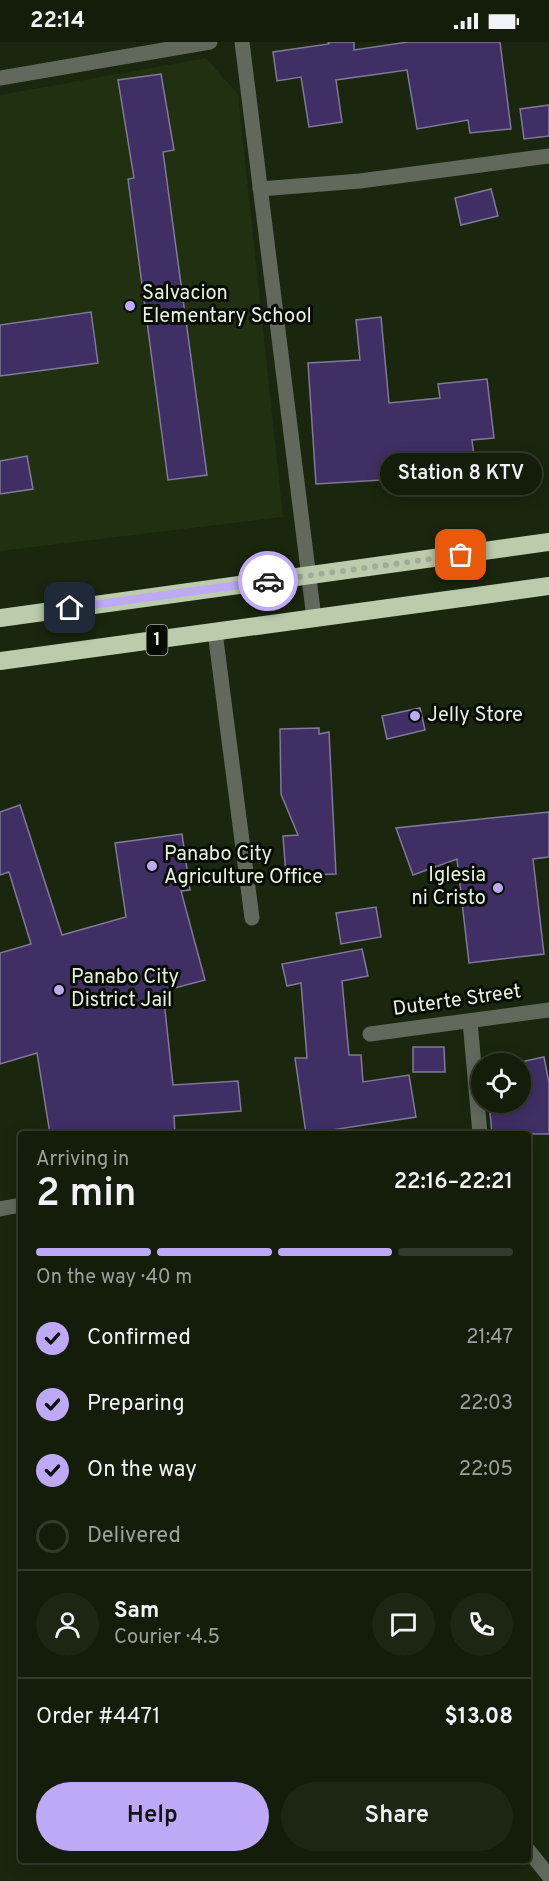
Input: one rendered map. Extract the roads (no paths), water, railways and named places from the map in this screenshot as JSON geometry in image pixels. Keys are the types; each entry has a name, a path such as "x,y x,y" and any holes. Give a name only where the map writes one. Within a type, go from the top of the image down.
{"highway":[{"name":"1","path":"0,618 549,542"},
{"name":"1","path":"0,661 549,586"}],"street":[{"path":"0,78 210,42"},
{"path":"242,42 314,618"},
{"path":"260,189 360,182 549,156"},
{"path":"215,632 252,918"},
{"name":"Duterte Street","path":"370,1034 549,1010"},
{"path":"470,1021 480,1131"},
{"path":"0,1209 18,1206"},
{"path":"531,1854 549,1876"}],"place":[{"name":"Salvacion Elementary School","path":"130,306"},
{"name":"Station 8 KTV","path":"461,555"},
{"name":"Jelly Store","path":"415,716"},
{"name":"Panabo City Agriculture Office","path":"152,866"},
{"name":"Iglesia ni Cristo","path":"498,888"},
{"name":"Panabo City District Jail","path":"59,990"}]}
